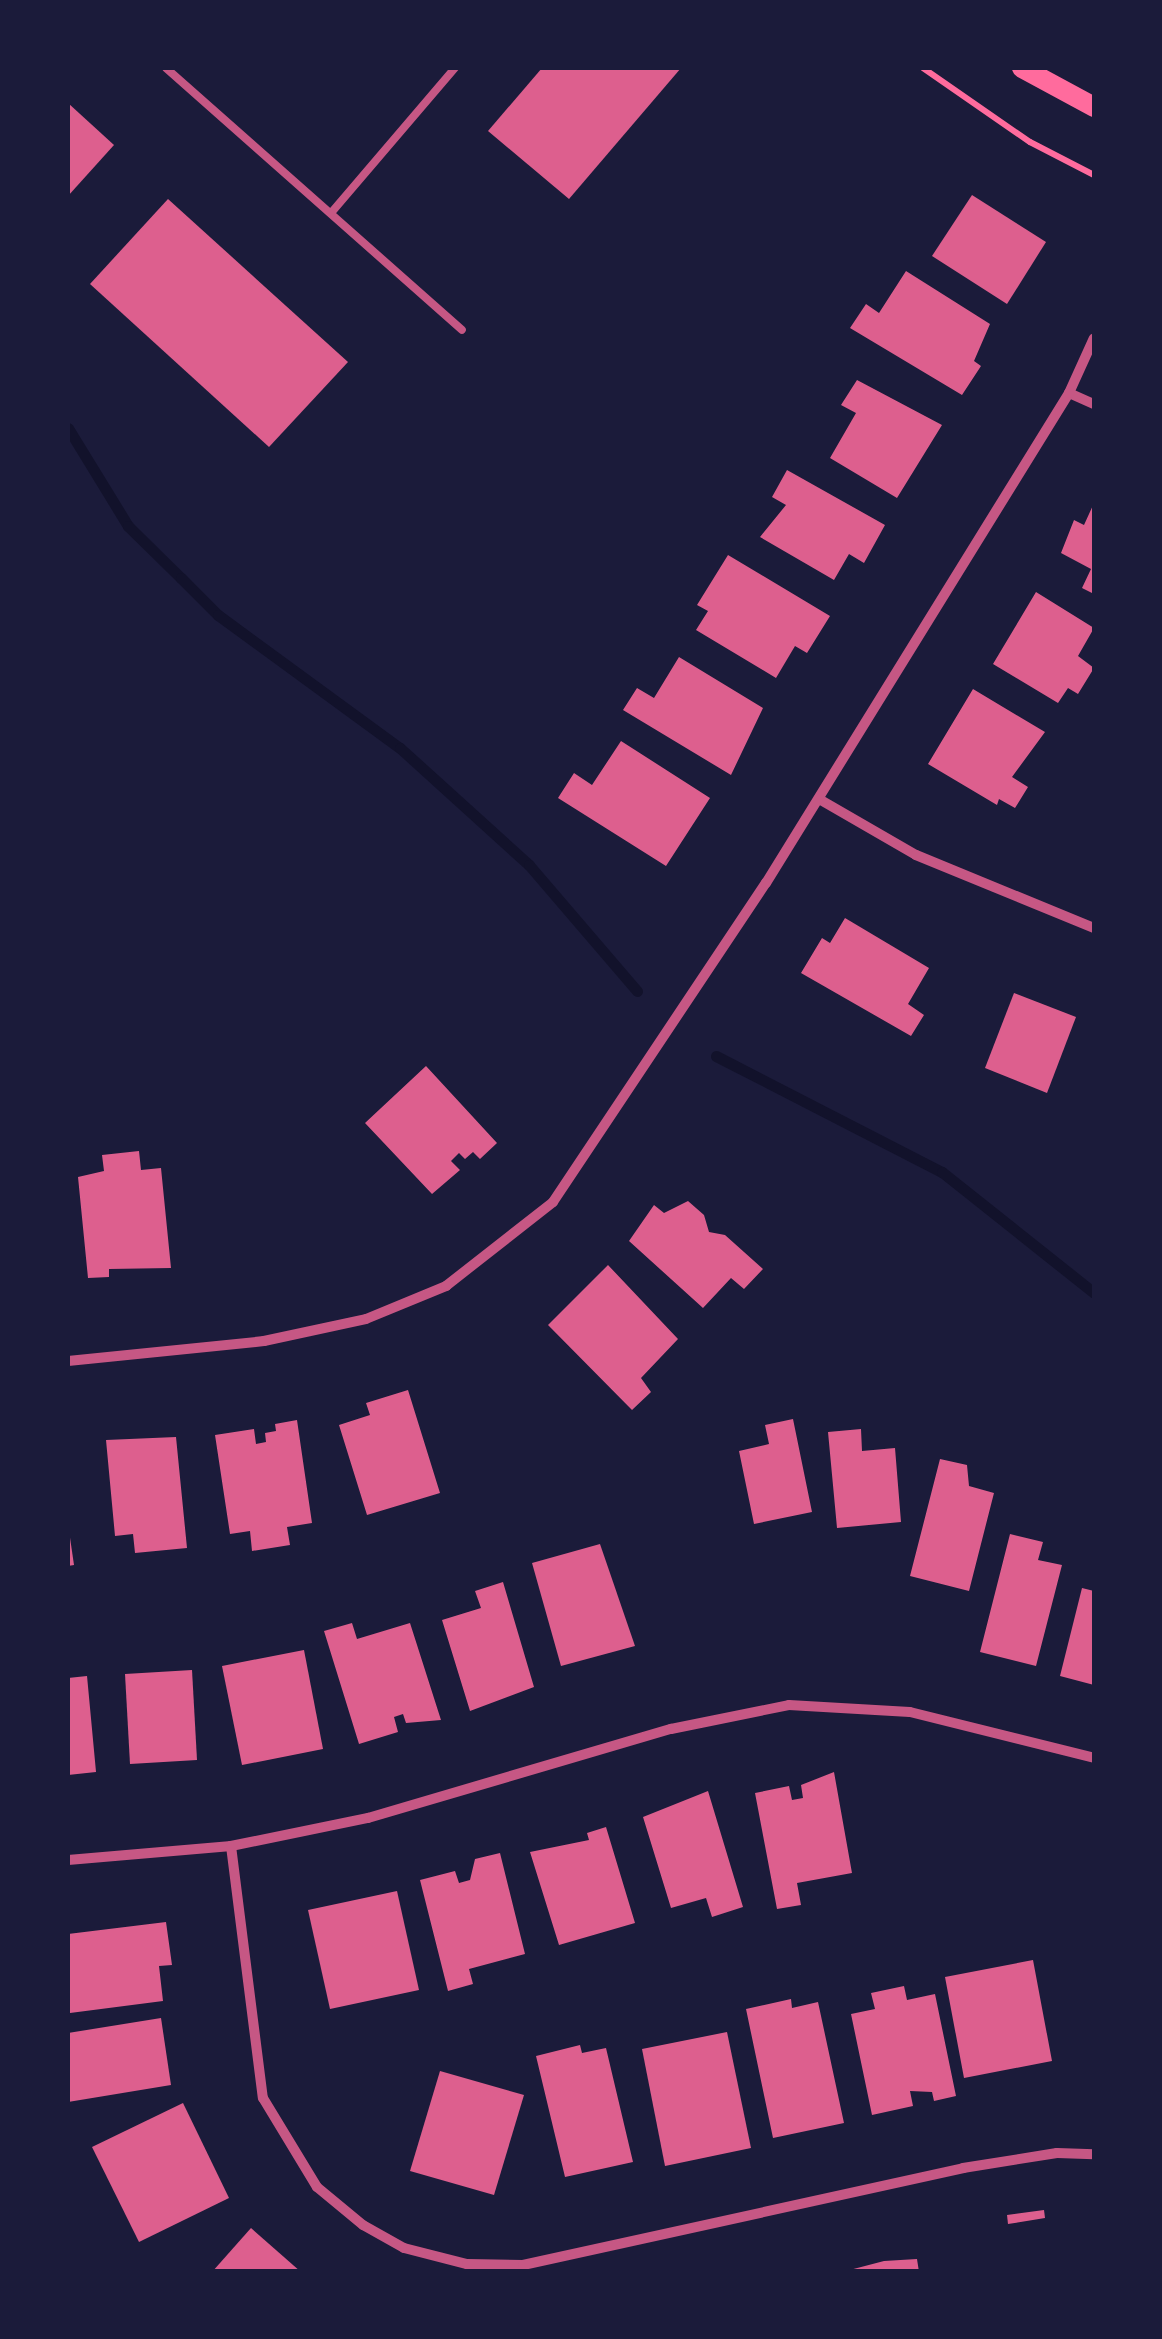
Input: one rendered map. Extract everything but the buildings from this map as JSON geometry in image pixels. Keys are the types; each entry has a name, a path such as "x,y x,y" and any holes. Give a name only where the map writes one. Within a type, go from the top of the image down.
{"main road":[{"path":"1022,68 1094,107"}],"street":[{"path":"68,1361 264,1341 366,1320 446,1286 552,1202 818,799 1069,393 1094,338"},
{"path":"1069,393 1094,404"},
{"path":"818,799 916,855 1094,928"},
{"path":"68,1860 231,1846 368,1818 671,1729 790,1705 910,1712 1094,1758"},
{"path":"231,1846 263,2098 317,2187 364,2226 404,2248 467,2264 523,2266 963,2168 1057,2153 1094,2154"}],"lane":[{"path":"166,68 462,330"},
{"path":"332,214 454,68"}],"path":[{"path":"923,68 1014,132 1094,175"}],"waterway":[{"path":"68,428 128,526 218,615 400,748 529,865 637,991"},
{"path":"716,1056 942,1172 1094,1293"}]}
